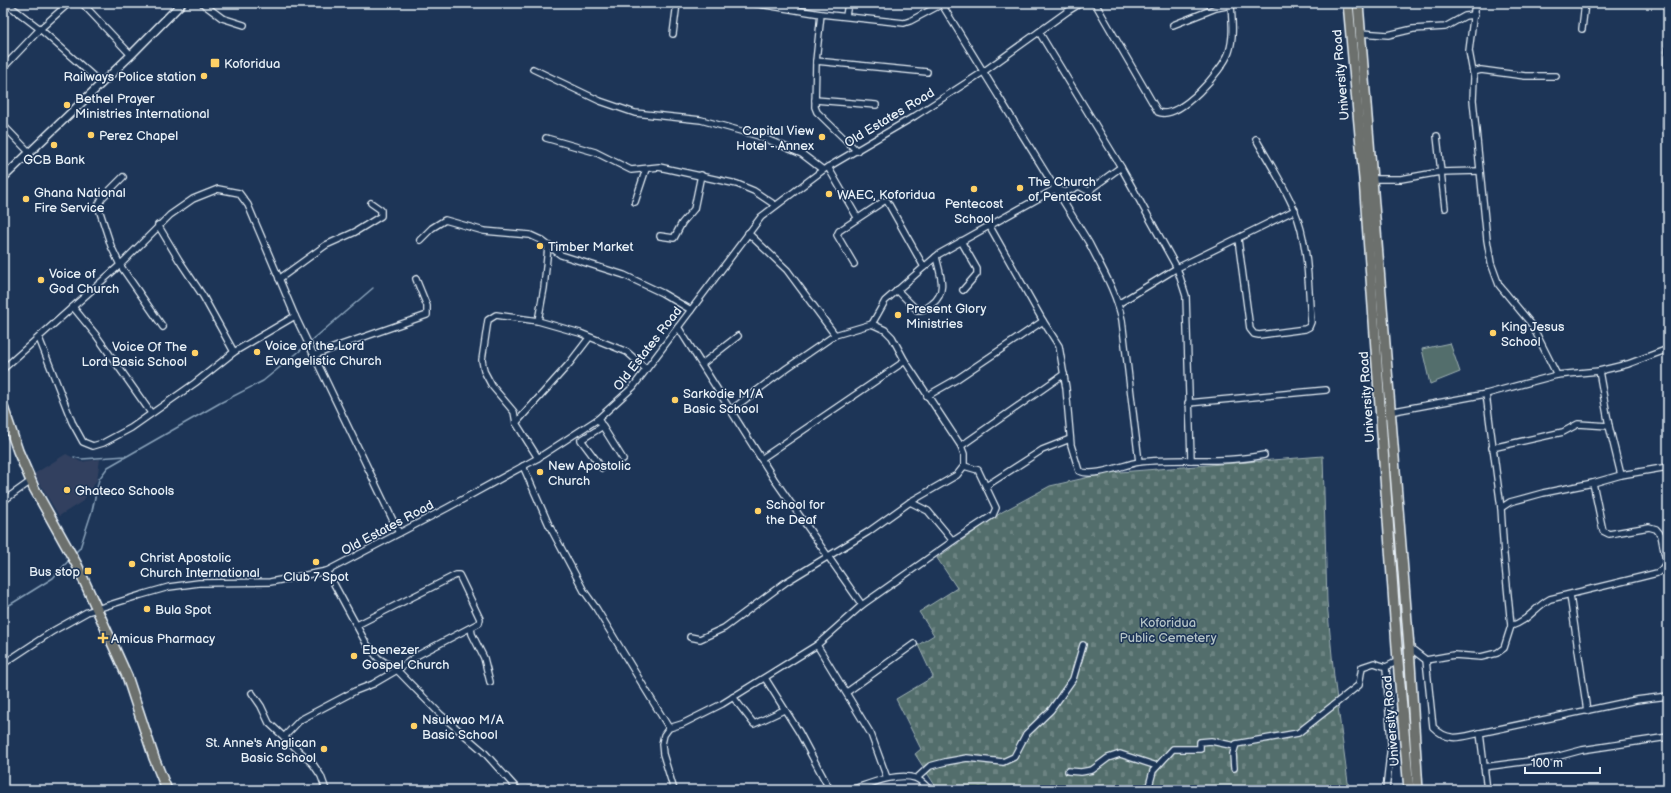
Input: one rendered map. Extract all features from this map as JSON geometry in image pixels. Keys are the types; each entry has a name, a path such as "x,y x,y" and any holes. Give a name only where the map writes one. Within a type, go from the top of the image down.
{"main road":[{"name":"University Road","path":"1348,3 1368,179 1389,412 1409,648 1418,790"},
{"name":"University Road","path":"1358,3 1398,661 1409,790"},
{"path":"3,407 18,451 32,481 77,565 127,676 154,758 167,790"}],"street":[{"path":"6,3 40,29 101,83"},
{"path":"3,68 40,29 69,3"},
{"path":"82,3 131,55"},
{"path":"3,178 131,55 182,3"},
{"path":"202,3 222,18 244,25"},
{"path":"673,34 676,3"},
{"path":"753,3 821,14 908,22 942,4 1089,243 1118,304 1122,320 1139,462"},
{"path":"846,16 848,3"},
{"name":"Old Estates Road","path":"3,664 53,631 87,612 169,587 199,583 270,582 327,571 448,508 538,458 598,419 633,387 748,233 761,217 775,205 825,168 856,151 983,72 1081,3"},
{"path":"1095,3 1158,112 1163,114 1171,113 1198,93 1226,62 1232,39 1232,4 1216,8 1173,25"},
{"path":"1475,3 1475,15 1469,51 1473,72 1473,100 1487,240 1491,263 1504,291 1532,325 1557,375"},
{"path":"1582,29 1585,3"},
{"path":"821,14 816,61 815,100 817,112 856,151"},
{"path":"1360,33 1388,35 1413,29 1444,27 1465,16 1475,15"},
{"path":"1039,32 1121,167 1177,268 1186,296 1188,404 1191,460"},
{"path":"1668,42 1666,127 1668,136"},
{"path":"816,61 927,72"},
{"path":"533,69 600,101 635,112 701,120 728,126 759,136 802,154 825,168 858,217"},
{"path":"1473,72 1480,70 1525,76 1556,76"},
{"path":"815,100 876,105"},
{"path":"3,126 29,152"},
{"path":"1437,136 1445,208"},
{"path":"546,138 595,152 631,170 659,168 701,175 754,190 775,205"},
{"path":"1238,239 1250,329 1254,334 1259,335 1305,330 1309,327 1311,322 1304,244 1295,210 1256,139"},
{"path":"872,324 885,301 924,267 961,240 1055,189 1066,192 1079,186 1090,192 1092,188 1121,167"},
{"path":"635,202 646,169"},
{"path":"1368,179 1402,179 1440,172 1480,171"},
{"path":"660,236 674,238 682,223 691,214 694,209 701,175"},
{"path":"123,177 102,198 98,206 111,246 120,265 163,327"},
{"path":"3,368 39,338 120,265 170,214 193,199 218,189 239,193 248,205 295,316 399,533"},
{"path":"854,264 837,235 843,226 884,201 887,201 924,267"},
{"path":"279,279 326,245 355,232 381,216 381,210 371,203"},
{"path":"1118,304 1177,268 1295,210"},
{"path":"420,240 432,228 445,220 484,231 530,235 541,240 548,247 561,255 624,275 662,293 691,310"},
{"path":"158,225 203,296 234,352"},
{"path":"989,225 1043,322 1059,346 1064,374 1070,439 1073,457 1079,471 1084,473 1139,462 1238,459 1264,455"},
{"path":"748,233 787,270 835,335"},
{"path":"961,240 977,269 977,274 963,290"},
{"path":"538,321 548,247"},
{"path":"897,290 918,310 923,310 937,300 941,290 942,278 936,258"},
{"path":"315,355 428,315 427,306 416,279"},
{"path":"72,307 96,335 151,413"},
{"path":"538,458 516,422 514,412 492,386 484,371 482,360 488,320 496,315 538,321 580,333 589,338 609,344 627,352 646,369"},
{"path":"39,338 72,422 83,442 93,446 103,443 131,428 195,383 234,352 295,316"},
{"path":"927,396 957,379 1043,322"},
{"path":"690,638 700,639 724,628 786,582 868,532 910,502 957,475 964,466 964,454 961,446 927,396 892,337 885,330 872,324 835,335 787,368 732,410"},
{"path":"678,327 732,410 761,459 862,605"},
{"path":"702,364 738,336"},
{"path":"516,422 569,364 589,338"},
{"path":"1389,412 1486,394 1557,375 1599,371 1628,364 1668,349"},
{"path":"761,459 905,361"},
{"path":"1599,371 1621,475"},
{"path":"961,446 1064,374"},
{"path":"1188,404 1326,390"},
{"path":"1409,648 1426,660 1454,655 1481,657 1497,653 1504,648 1511,626 1501,508 1486,394"},
{"path":"598,419 623,459"},
{"path":"1492,448 1563,432 1578,424 1610,426"},
{"path":"602,468 581,440 603,426"},
{"path":"986,486 1042,450 1070,439"},
{"path":"523,466 549,525 584,591 596,608 669,728"},
{"path":"674,790 662,754 664,735 669,728 682,724 722,704 817,645 862,605 953,541 994,515 996,512 978,470 964,466"},
{"path":"1501,508 1510,502 1543,493 1593,483 1621,475 1668,467"},
{"path":"3,501 32,481"},
{"path":"1511,626 1521,623 1544,602 1657,573 1666,563 1661,535 1656,529 1649,527 1609,534 1603,531 1593,483"},
{"path":"910,502 928,511 953,541"},
{"path":"327,571 366,643 378,658 397,670 440,714 483,751 518,790"},
{"path":"284,737 300,720 397,670 418,655 470,628 478,623 480,619 459,575 456,575 357,624"},
{"path":"1570,595 1587,711"},
{"path":"470,628 484,658 490,682"},
{"path":"847,692 914,644"},
{"path":"817,645 847,692 871,734 887,778"},
{"path":"917,778 930,766 945,762 967,758 1003,762 1014,757 1026,734 1051,710 1074,679 1083,645"},
{"path":"1426,660 1433,727 1440,734 1449,738 1480,733 1636,700 1668,696"},
{"path":"1148,790 1151,774 1173,749 1200,749 1200,742 1211,741 1234,746 1236,744 1298,733 1359,685 1362,667 1374,663 1386,666 1398,661"},
{"path":"1386,666 1391,744 1386,790"},
{"path":"765,678 799,732 830,790"},
{"path":"252,693 261,706 269,723 313,764 321,776 326,790"},
{"path":"733,697 754,724 784,710"},
{"path":"1480,733 1487,790"},
{"path":"1484,768 1552,758 1582,750 1668,737"},
{"path":"1234,746 1234,768"},
{"path":"1068,771 1081,772 1092,770 1108,758 1120,754 1157,766"},
{"path":"851,790 887,778 909,776 917,778 930,790"},
{"path":"530,790 554,790"}],"shaded area":[{"name":"Ghateco Schools","path":"66,454 81,462 100,459 97,480 83,501 59,516 34,474"}],"green space":[{"path":"1450,343 1460,372 1430,384 1422,349"},
{"name":"Koforidua Public Cemetery","path":"1323,456 1327,602 1334,677 1349,790 938,790 915,754 921,749 896,699 933,677 918,645 934,635 919,612 957,588 937,558 1002,512 1050,486 1107,473"}],"waterway":[{"path":"310,342 373,288"},
{"path":"75,553 80,548 92,511 99,479 108,467 220,403 263,381 307,345"},
{"path":"74,457 82,459 126,456"},
{"path":"3,609 53,578 70,559"}],"place":[{"name":"Koforidua","path":"215,63"},
{"name":"Railways Police station","path":"204,76"},
{"name":"Bethel Prayer Ministries International","path":"67,105"},
{"name":"Perez Chapel","path":"91,135"},
{"name":"Capital View Hotel - Annex","path":"822,137"},
{"name":"GCB Bank","path":"54,145"},
{"name":"The Church of Pentecost","path":"1020,188"},
{"name":"Pentecost School","path":"974,189"},
{"name":"WAEC, Koforidua","path":"829,194"},
{"name":"Ghana National Fire Service","path":"26,199"},
{"name":"Timber Market","path":"540,246"},
{"name":"Voice of God Church","path":"41,280"},
{"name":"Present Glory Ministries","path":"898,315"},
{"name":"King Jesus School","path":"1493,333"},
{"name":"Voice of the Lord Evangelistic Church","path":"257,352"},
{"name":"Voice Of The Lord Basic School","path":"195,353"},
{"name":"Sarkodie M/A Basic School","path":"675,400"},
{"name":"New Apostolic Church","path":"540,472"},
{"name":"Ghateco Schools","path":"67,490"},
{"name":"School for the Deaf","path":"758,511"},
{"name":"Club 7 Spot","path":"316,562"},
{"name":"Christ Apostolic Church International","path":"132,564"},
{"name":"Bus stop","path":"88,571"},
{"name":"Bula Spot","path":"147,609"},
{"name":"Amicus Pharmacy","path":"103,638"},
{"name":"Ebenezer Gospel Church","path":"354,656"},
{"name":"Nsukwao M/A Basic School","path":"414,726"},
{"name":"St. Anne's Anglican Basic School","path":"324,749"}]}
